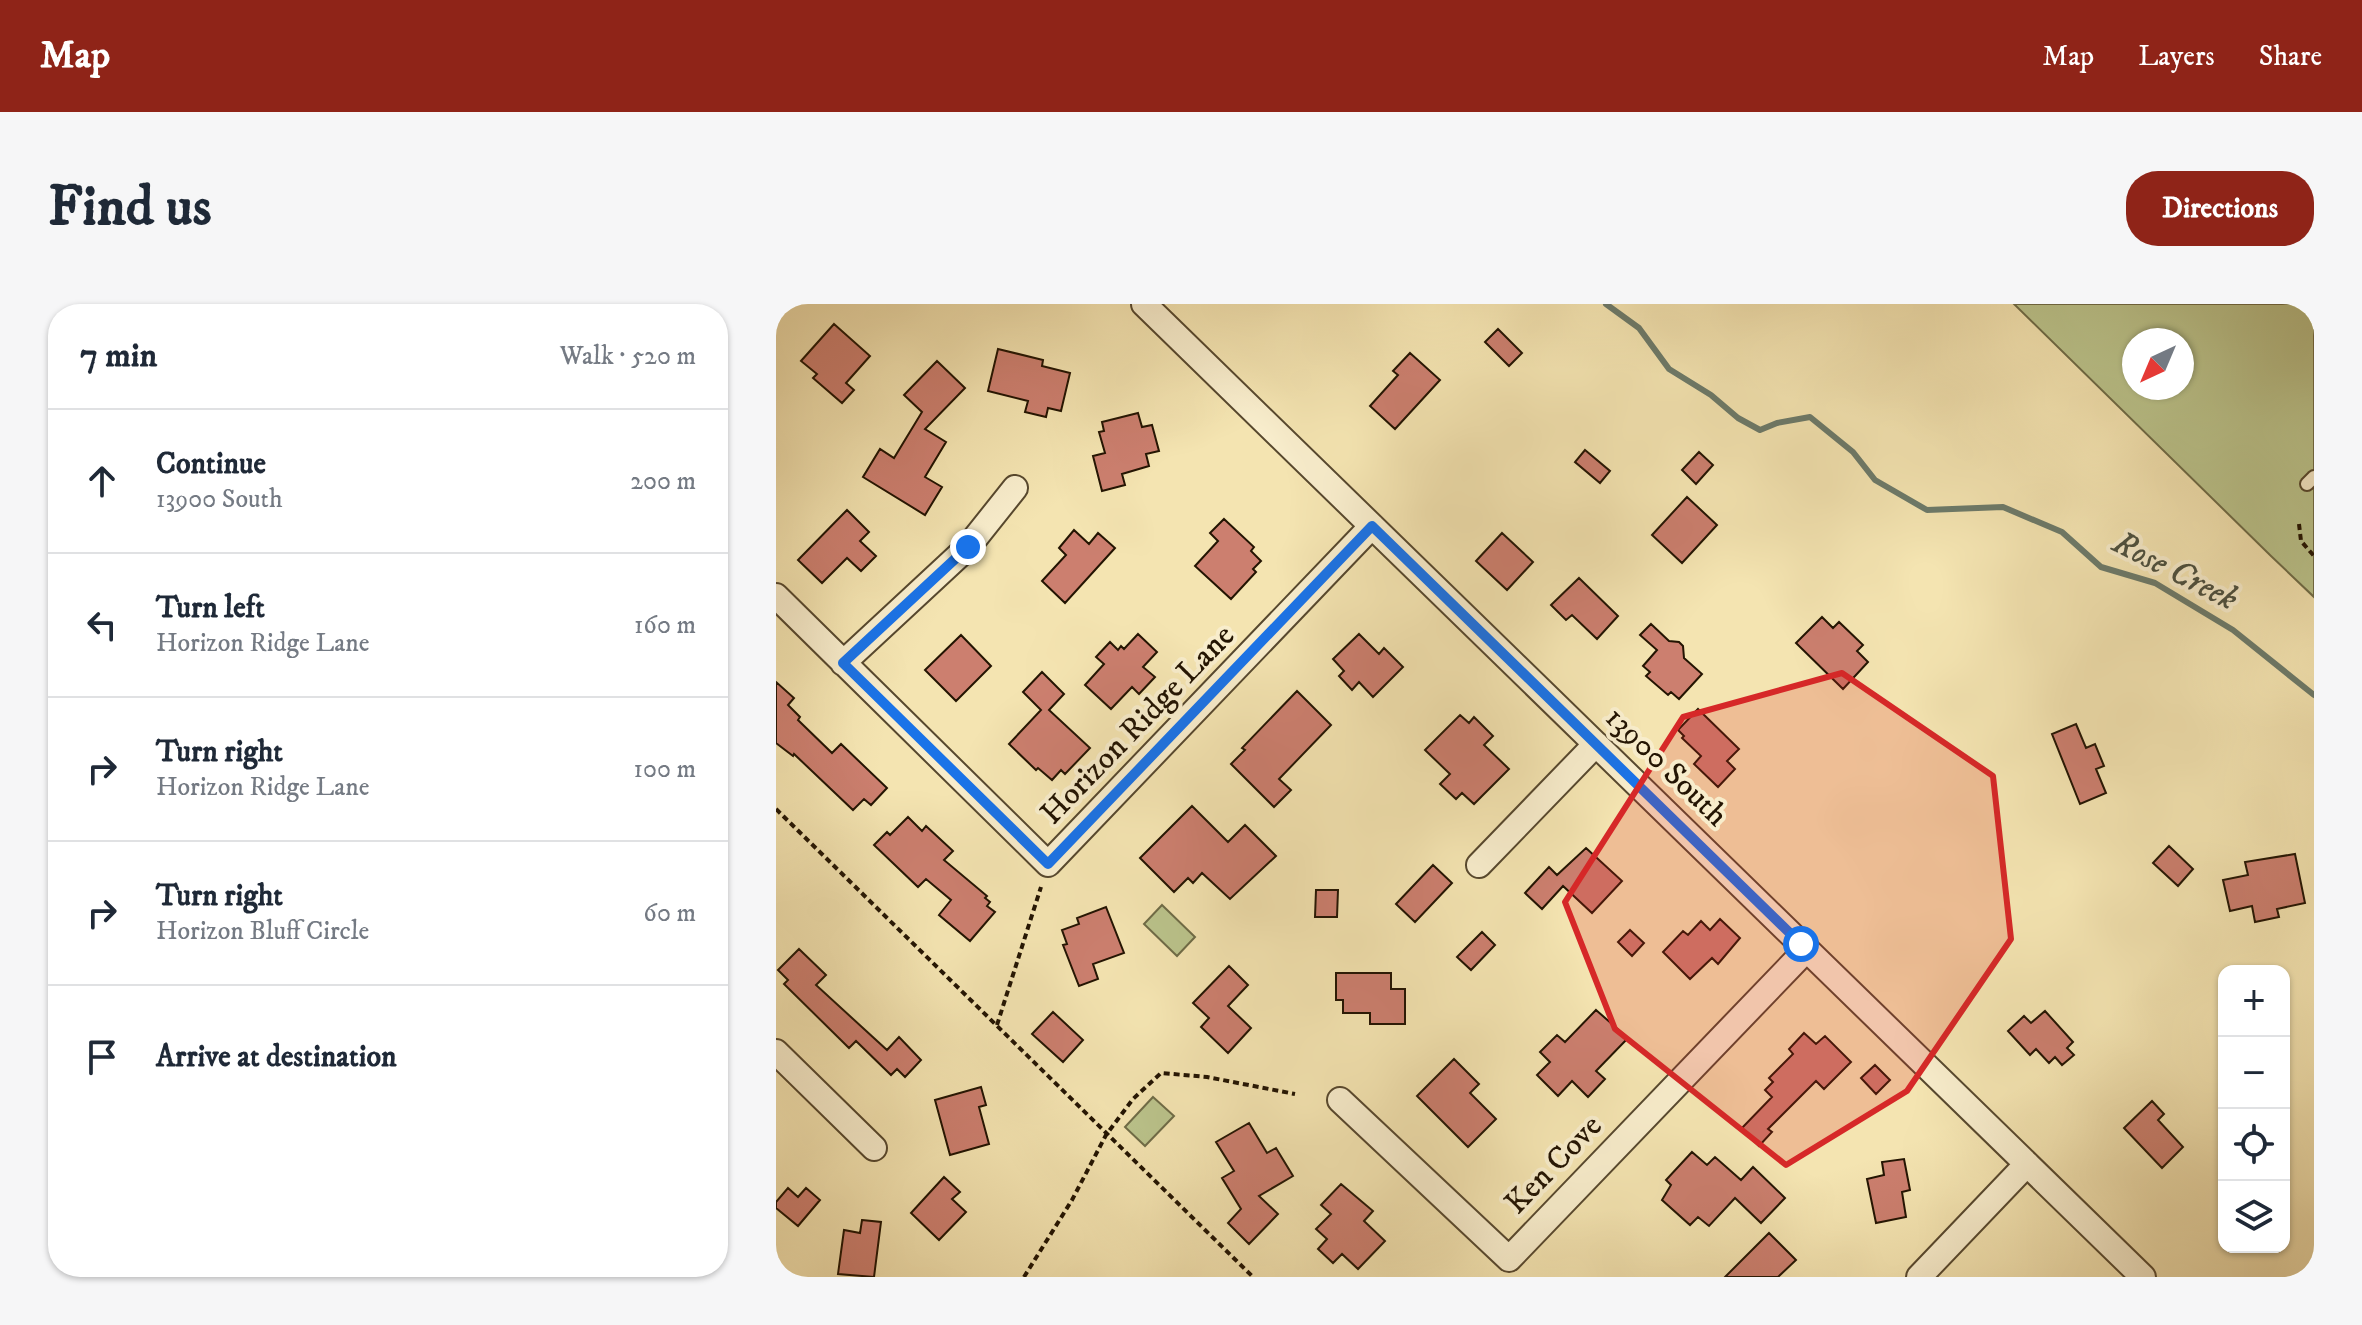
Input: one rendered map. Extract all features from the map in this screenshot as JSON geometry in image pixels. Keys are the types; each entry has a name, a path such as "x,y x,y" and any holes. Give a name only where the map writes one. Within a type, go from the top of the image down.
{"street":[{"name":"13900 South","path":"1144,304 2143,1277"},
{"path":"843,663 968,547 1015,488"},
{"name":"Horizon Ridge Lane","path":"776,596 1048,864 1372,526"},
{"path":"1479,865 1596,744"},
{"name":"Ken Cove","path":"1340,1100 1509,1259 1807,949"},
{"path":"776,1052 874,1148"},
{"path":"1919,1277 2027,1164"}],"path":[{"path":"2299,524 2301,541 2314,556"},
{"path":"776,809 1253,1277"},
{"path":"997,1025 1041,887"},
{"path":"1024,1277 1072,1200 1106,1135 1133,1099 1161,1073 1207,1077 1295,1094"}],"highlighted area":[{"path":"1842,673 1993,776 2011,939 1907,1091 1786,1165 1615,1029 1565,902 1683,717"}],"green space":[{"path":"2014,304 2314,304 2314,597 2271,556"},
{"path":"1162,905 1195,937 1177,956 1144,924"},
{"path":"1153,1097 1174,1116 1145,1146 1125,1127"}],"building":[{"path":"834,324 870,356 846,383 854,390 842,403 813,378 817,374 801,361"},
{"path":"1498,329 1522,353 1509,366 1485,342"},
{"path":"998,349 1043,360 1042,366 1070,373 1061,411 1048,408 1046,417 1025,412 1028,401 988,391"},
{"path":"1410,353 1440,380 1395,429 1370,406 1398,375 1393,371"},
{"path":"937,361 965,388 925,429 946,442 925,477 942,487 925,515 863,477 880,449 894,458 922,412 904,395"},
{"path":"1138,413 1142,427 1152,425 1159,451 1146,454 1149,466 1122,474 1125,485 1102,491 1093,456 1105,453 1099,432 1104,431 1102,422"},
{"path":"1585,450 1610,471 1600,483 1575,462"},
{"path":"1699,452 1713,465 1696,484 1682,470"},
{"path":"1687,497 1717,525 1682,563 1652,535"},
{"path":"847,510 869,532 860,541 876,556 861,571 847,558 822,583 798,560"},
{"path":"1224,519 1254,547 1251,551 1261,561 1253,569 1256,572 1231,599 1195,566 1218,541 1210,533"},
{"path":"1074,530 1089,544 1098,533 1115,548 1065,603 1042,581 1066,555 1059,548"},
{"path":"1502,533 1533,562 1507,590 1476,561"},
{"path":"1579,578 1618,616 1597,639 1572,615 1566,620 1551,605"},
{"path":"1822,617 1833,628 1839,622 1863,645 1857,651 1868,662 1843,689 1796,643"},
{"path":"1651,624 1669,641 1679,642 1683,646 1684,658 1702,674 1679,699 1671,692 1668,695 1646,676 1650,672 1643,666 1657,650 1640,635"},
{"path":"1138,634 1157,652 1143,667 1155,677 1139,694 1132,687 1111,709 1085,685 1104,664 1096,657 1110,642 1118,650 1121,646 1124,649"},
{"path":"1359,634 1379,654 1384,648 1403,667 1373,697 1359,682 1352,690 1339,676 1344,671 1333,659"},
{"path":"961,635 991,666 956,701 925,670"},
{"path":"1042,672 1064,694 1049,710 1090,748 1065,774 1061,770 1052,780 1038,768 1036,770 1009,744 1041,710 1023,692"},
{"path":"776,682 794,698 788,705 800,717 798,720 832,753 841,744 887,788 871,805 864,799 853,810 794,754 776,743"},
{"path":"1297,691 1331,725 1279,779 1291,790 1274,807 1231,764 1245,750 1242,748"},
{"path":"1698,709 1739,749 1727,761 1735,769 1718,787 1694,764 1701,756 1678,730"},
{"path":"1460,715 1469,723 1474,717 1493,736 1484,745 1509,769 1474,804 1462,793 1456,799 1440,784 1450,774 1425,750"},
{"path":"2076,724 2086,748 2095,744 2104,766 2096,769 2106,793 2080,804 2052,734"},
{"path":"1192,806 1228,842 1245,825 1276,856 1230,899 1202,873 1193,883 1188,878 1174,892 1140,858"},
{"path":"908,817 922,831 926,826 953,851 944,860 987,896 985,898 990,902 987,906 995,912 970,941 939,915 951,900 926,879 918,887 874,845 887,832 890,835"},
{"path":"2169,846 2193,869 2178,886 2153,863"},
{"path":"1586,848 1622,881 1592,913 1563,886 1542,909 1525,893 1549,867 1557,875"},
{"path":"2295,854 2305,903 2277,909 2279,917 2255,922 2252,906 2230,911 2223,880 2248,875 2245,862"},
{"path":"1433,865 1452,883 1415,922 1396,904"},
{"path":"1316,890 1338,890 1337,917 1315,917"},
{"path":"1106,907 1124,953 1093,964 1098,979 1079,986 1063,945 1067,944 1062,930 1079,924 1077,918"},
{"path":"1720,919 1740,938 1718,964 1712,958 1690,979 1663,952 1683,931 1688,935 1701,921 1710,930"},
{"path":"1630,930 1644,943 1632,956 1618,942"},
{"path":"1482,932 1495,945 1471,970 1457,957"},
{"path":"799,949 826,975 816,985 887,1050 899,1037 921,1060 905,1077 897,1069 891,1075 856,1041 849,1048 784,984 788,980 778,970"},
{"path":"1229,966 1248,985 1228,1006 1251,1028 1228,1053 1201,1027 1209,1018 1193,1003"},
{"path":"1336,973 1391,973 1391,989 1405,989 1405,1024 1370,1024 1370,1013 1343,1013 1343,1000 1336,1000"},
{"path":"1596,1010 1628,1038 1596,1071 1605,1079 1588,1097 1572,1081 1558,1096 1537,1075 1550,1062 1540,1052 1557,1035 1565,1042"},
{"path":"2045,1011 2073,1042 2067,1048 2074,1055 2062,1065 2055,1057 2049,1063 2036,1049 2030,1055 2008,1031 2024,1016 2031,1023"},
{"path":"1053,1012 1083,1040 1063,1062 1032,1034"},
{"path":"1804,1033 1816,1044 1825,1036 1851,1062 1824,1089 1816,1081 1768,1129 1772,1132 1759,1146 1741,1129 1772,1097 1765,1090 1773,1082 1769,1078 1793,1054 1789,1049"},
{"path":"1454,1059 1479,1084 1470,1093 1496,1119 1468,1147 1417,1096"},
{"path":"1875,1065 1890,1080 1876,1094 1861,1078"},
{"path":"981,1087 986,1105 979,1107 989,1144 950,1155 935,1100"},
{"path":"2152,1101 2164,1114 2158,1120 2183,1147 2162,1168 2124,1128"},
{"path":"1249,1123 1267,1153 1276,1148 1293,1176 1259,1196 1278,1214 1249,1244 1228,1223 1241,1209 1222,1178 1234,1171 1216,1142"},
{"path":"1692,1152 1707,1165 1715,1157 1741,1180 1753,1167 1785,1198 1761,1223 1735,1198 1709,1226 1698,1217 1690,1225 1662,1200 1671,1185 1666,1180"},
{"path":"1904,1159 1910,1190 1902,1192 1906,1217 1876,1223 1867,1179 1884,1175 1882,1162"},
{"path":"944,1177 960,1192 952,1199 966,1212 939,1240 911,1213"},
{"path":"1341,1184 1373,1211 1364,1221 1385,1241 1358,1269 1342,1254 1333,1263 1318,1249 1327,1239 1316,1229 1331,1214 1321,1205"},
{"path":"788,1188 798,1197 806,1188 820,1200 798,1226 776,1208 776,1202"},
{"path":"862,1220 881,1222 874,1277 838,1274 844,1230 860,1233"},
{"path":"1769,1233 1796,1260 1778,1277 1725,1277"}],"waterway":[{"name":"Rose Creek","path":"1606,304 1639,328 1669,369 1711,395 1738,418 1760,430 1777,423 1810,417 1853,452 1875,480 1927,510 2003,507 2062,532 2101,567 2155,583 2233,630 2314,695"}],"route":[{"path":"968,547 843,663 1048,864 1372,526 1801,944"}]}
